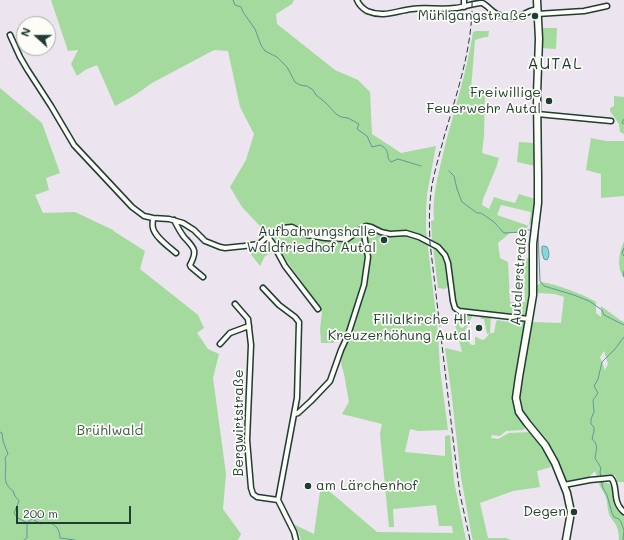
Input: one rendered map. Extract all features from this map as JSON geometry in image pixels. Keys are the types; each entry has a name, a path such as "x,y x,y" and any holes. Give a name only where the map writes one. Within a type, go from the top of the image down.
{"main road":[{"name":"Autalerstraße","path":"537,0 539,39 537,78 538,202 534,226 533,296 516,398 519,412 545,444 555,463 570,503 566,540"}],"street":[{"path":"357,0 363,9 377,14 413,8 454,8 483,3 495,13 509,18 516,18 537,12 584,11 607,6"},
{"path":"464,0 464,7"},
{"path":"10,35 20,57 74,145 132,207 144,216 174,220 183,223 205,241 225,248 259,244 273,232 282,228 292,227 307,236 325,238 347,239 366,226 390,234 406,233 419,237 438,247 445,255 448,263 452,300 455,308 459,311 530,319"},
{"path":"537,114 611,122"},
{"path":"153,218 154,232 176,253"},
{"path":"174,220 183,236 194,248 195,253 190,265 191,267 203,276"},
{"path":"295,414 311,401 330,381 348,334 364,285 368,257 363,229"},
{"path":"268,237 285,266 318,309"},
{"path":"263,288 279,305 295,317 299,322 297,398 278,500 294,532 296,540"},
{"name":"Bergwirtstraße","path":"235,304 248,319 251,344 248,440 251,488 253,494 257,497 278,500"},
{"path":"220,344 230,333 249,326"},
{"path":"564,486 611,478 613,480 618,503 624,512"}],"green space":[{"path":"51,0 294,0 292,4 276,14 277,24 335,70 358,80 370,92 372,134 401,153 436,146 427,194 426,230 438,333 440,369 448,430 418,431 410,429 405,452 445,456 445,436 450,435 454,481 466,540 301,540 298,531 291,523 314,534 321,484 377,532 453,533 452,526 439,526 436,505 393,509 394,527 389,527 380,434 382,424 342,414 349,402 341,363 345,337 333,343 321,343 320,329 322,312 279,250 265,256 260,266 246,248 258,247 272,239 242,207 230,187 246,160 254,134 240,107 228,51 214,50 152,83 135,95 115,106 97,65 85,70 77,76 71,64 78,50 68,51"},
{"path":"540,28 557,28 556,49 540,48"},
{"path":"489,31 488,37 475,40 471,89 485,93 482,153 499,158 482,205 489,209 494,197 515,203 519,194 535,199 532,224 529,225 531,212 501,205 497,215 529,226 520,229 522,232 510,233 498,243 500,258 508,262 510,302 525,302 524,259 531,257 530,289 526,315 522,316 462,309 458,306 454,296 451,270 446,253 432,240 431,221 434,220 434,203 437,178 464,78 473,32"},
{"name":"Brühlwald","path":"0,88 42,123 60,173 46,178 49,190 35,195 43,213 75,212 113,230 145,251 140,269 198,315 204,328 197,333 208,349 219,354 213,378 226,474 223,509 241,534 238,540 0,540"},
{"path":"614,96 624,97 624,134 620,132 619,124 610,111 610,108 614,106"},
{"path":"591,138 606,141 624,141 624,196 601,198 601,174 586,170"},
{"path":"519,142 535,143 535,166 517,162"},
{"path":"624,241 624,278 621,274 619,260"},
{"path":"433,246 443,255 445,260 449,285 445,289 438,288"},
{"path":"541,282 562,287 577,293 596,302 596,313 601,317 601,306 624,322 624,482 617,482 615,475 597,476 595,471 588,478 565,482 520,406 520,385 532,322 561,323 564,297 555,294 538,293 536,290 537,286","holes":["604,351 608,364 605,370 600,357"]},
{"path":"460,313 473,315 465,330 466,340 469,340 470,344 472,345 475,345 475,337 482,340 485,339 490,333 494,333 497,320 521,324 525,321 526,325 514,381 513,403 515,411 526,427 523,430 506,431 500,436 492,435 491,438 498,439 509,433 530,432 543,448 551,467 537,471 540,487 513,491 480,503 488,538 506,538 511,540 473,540 472,538 461,477 445,348 462,352 454,321 457,317 460,327 464,327 466,319 460,316"},
{"path":"480,316 491,317 490,333 487,334 484,319 481,319"},
{"path":"600,482 610,484 614,490 616,506 624,516 624,540 619,540 617,528 610,517 607,500 599,484"}],"water":[{"path":"542,247 547,247 549,252 549,257 547,260 544,259 542,253"}],"waterway":[{"path":"233,0 235,5 241,7 255,29 265,51 277,57 287,67 295,82 300,85 307,86 313,90 316,95 336,114 359,124 357,129 367,136 372,147 380,145 384,147 391,162 398,159 421,166"},
{"path":"624,119 622,123 624,124"},
{"path":"449,171 454,176 462,202 477,213 481,213 494,222 504,233 532,230"},
{"path":"537,231 540,281 544,286 589,301 602,310 604,315 624,325"},
{"path":"624,248 622,253 624,256"},
{"path":"624,271 624,277"},
{"path":"601,477 601,468 595,458 596,443 592,439 594,431 594,427 591,424 591,419 594,412 593,400 598,393 594,386 598,379 602,362 624,337"},
{"path":"0,432 2,433 3,441 8,454 5,458 5,476 7,484 19,501 14,513 18,518 27,523 32,519 41,524 51,524 58,529 60,538 75,540"},
{"path":"601,480 612,513 614,517 619,519 624,530 623,540"},
{"path":"24,540 27,538 27,523"}],"railway":[{"path":"470,540 460,494 456,464 430,243 429,221 433,179 467,52 472,18 472,0"}],"place":[{"name":"Mühlgangstraße","path":"535,16"},
{"name":"Freiwillige Feuerwehr Autal","path":"549,101"},
{"name":"Aufbahrungshalle Waldfriedhof Autal","path":"384,240"},
{"name":"Filialkirche Hl. Kreuzerhöhung Autal","path":"479,328"},
{"name":"am Lärchenhof","path":"308,486"},
{"name":"Degen","path":"574,512"}],"district":[{"name":"AUTAL","path":"555,64"}]}
